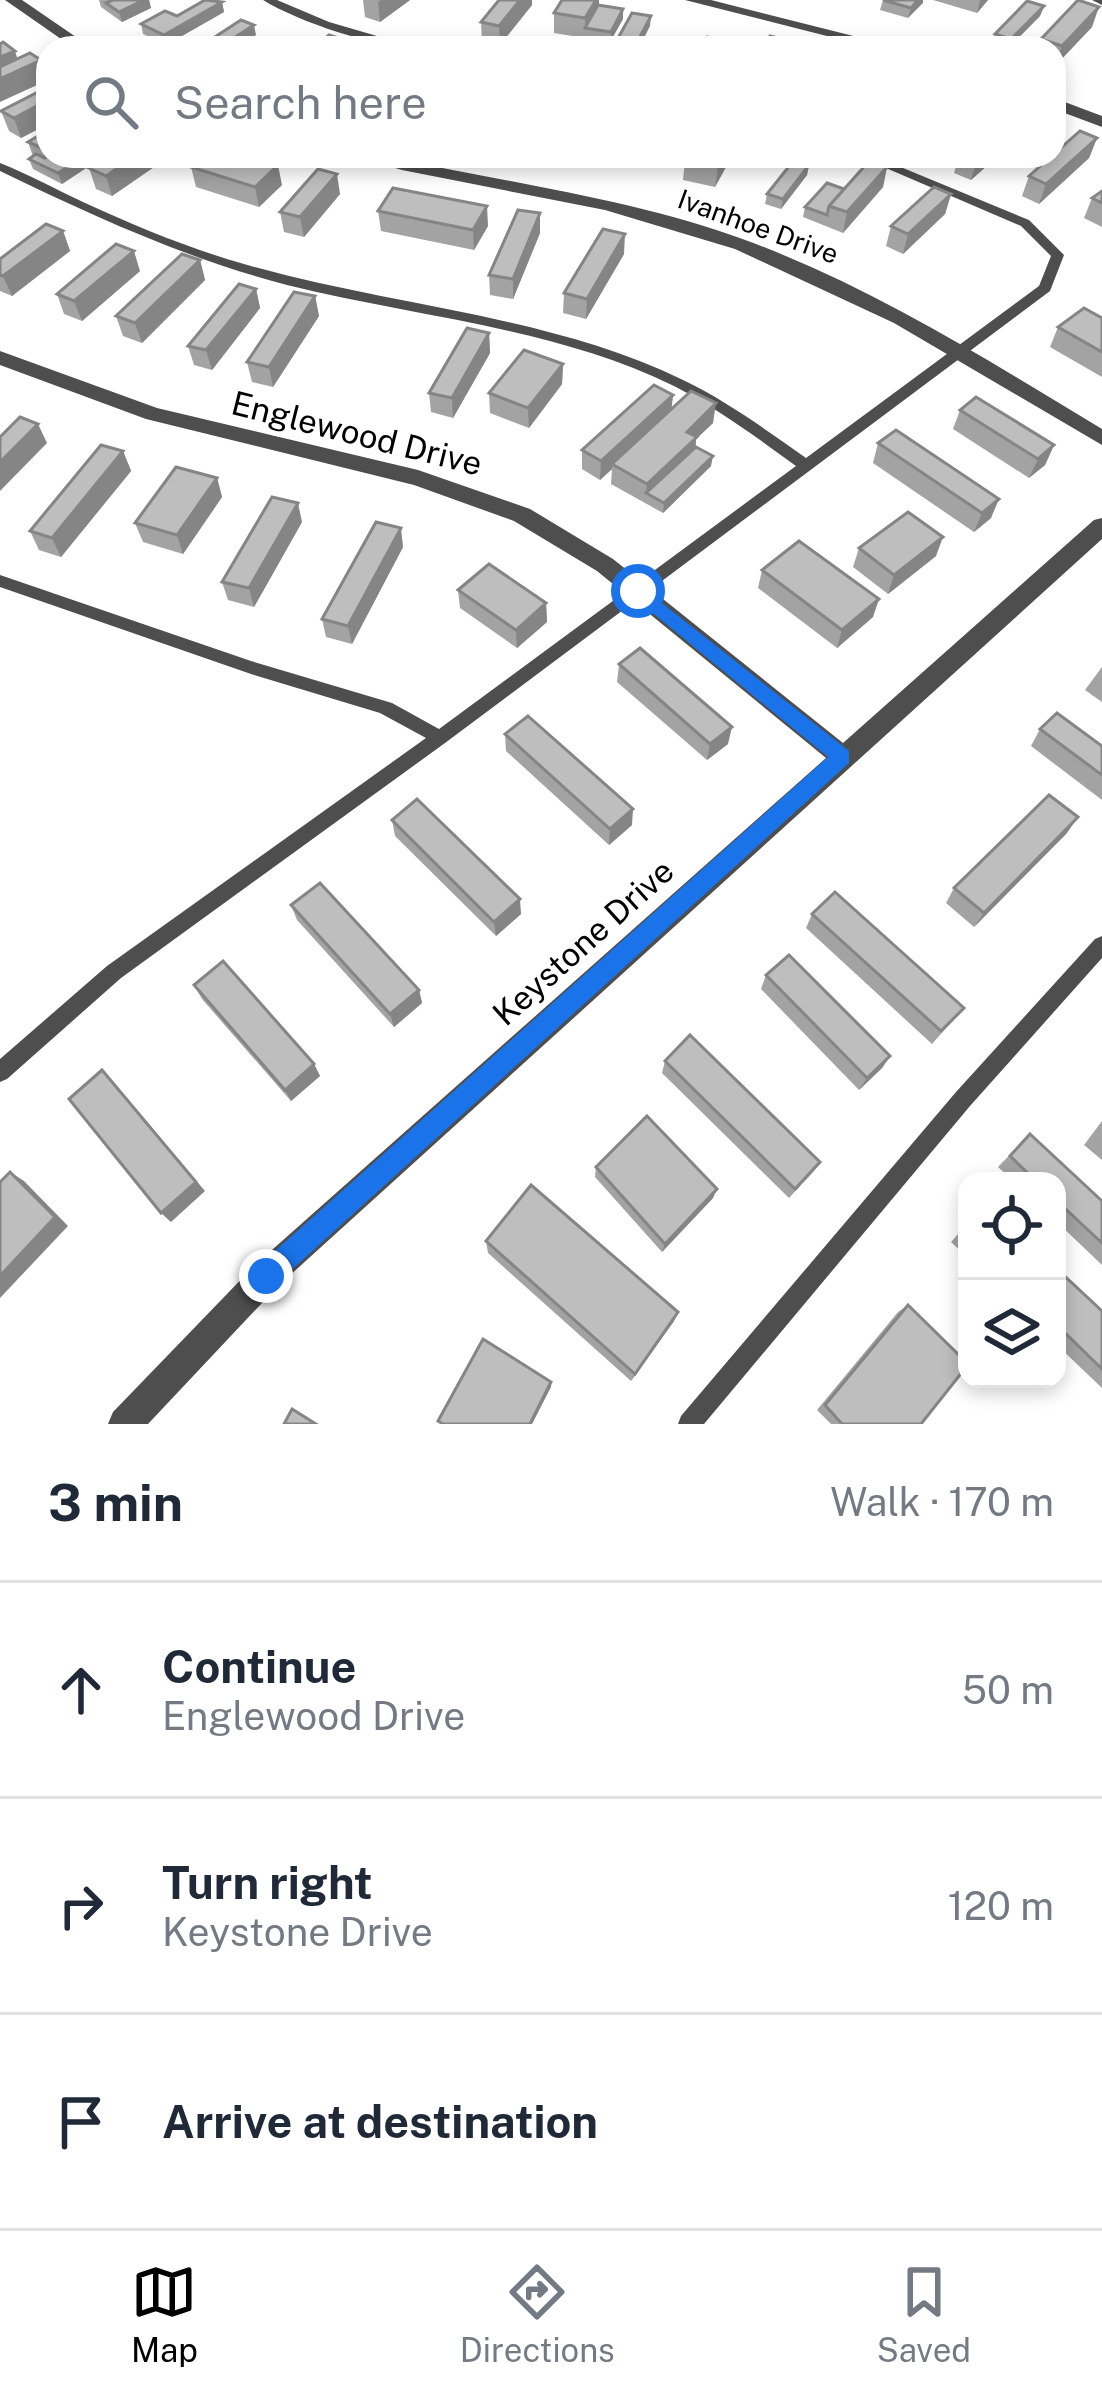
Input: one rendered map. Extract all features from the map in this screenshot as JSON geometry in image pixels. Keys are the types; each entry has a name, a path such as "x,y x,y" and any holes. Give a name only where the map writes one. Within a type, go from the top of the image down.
{"street":[{"path":"12,0 65,36"},
{"path":"692,0 845,36"},
{"path":"1066,108 1102,122"},
{"name":"Ivanhoe Drive","path":"422,168 621,208 705,232 837,284 1102,438"},
{"name":"Englewood Drive","path":"0,358 153,414 469,493 567,540 638,591 842,757"},
{"name":"Keystone Drive","path":"125,1424 266,1276 1102,526"}],"lane":[{"path":"268,0 369,36"},
{"path":"0,167 106,218 236,267 551,337 662,375 735,416 806,466"},
{"path":"0,1072 114,972 439,738 1045,288 1058,256 1025,223 893,168"},
{"path":"0,581 417,719 439,738"},
{"path":"688,1424 963,1099 1102,945"}],"building":[{"path":"144,0 119,12 106,3"},
{"path":"205,0 222,2 164,35 141,24 165,11 177,16"},
{"path":"499,0 520,0 499,26 481,22"},
{"path":"562,0 596,0 585,18 554,13"},
{"path":"883,0 918,0 911,8"},
{"path":"1078,0 1099,7 1066,42 1066,36 1044,36"},
{"path":"1027,1 1044,6 1014,36 995,34"},
{"path":"598,5 623,9 611,32 585,28"},
{"path":"632,13 651,16 640,36 619,36"},
{"path":"241,20 254,25 237,36 216,36"},
{"path":"0,44 15,51 0,57"},
{"path":"30,53 36,57 36,62 0,79 0,67"},
{"path":"36,93 36,106 14,118 1,111"},
{"path":"1080,131 1097,138 1066,166 1066,143"},
{"path":"89,168 118,168 106,176"},
{"path":"194,168 275,168 255,187"},
{"path":"788,168 807,168 783,199 767,194"},
{"path":"863,168 886,168 847,212 829,206"},
{"path":"1038,168 1064,168 1046,184 1029,176"},
{"path":"318,169 337,174 300,217 280,212"},
{"path":"827,183 844,189 827,215 805,207"},
{"path":"934,187 951,194 908,234 891,226"},
{"path":"393,188 487,206 473,230 378,211"},
{"path":"518,210 540,213 513,279 489,275"},
{"path":"46,224 63,231 0,275 0,259"},
{"path":"603,229 625,234 587,299 564,293"},
{"path":"116,244 134,251 74,301 57,294"},
{"path":"182,254 200,260 135,323 116,316"},
{"path":"239,284 256,289 206,350 188,346"},
{"path":"294,292 315,296 269,367 247,362"},
{"path":"1084,308 1102,318 1102,352 1058,327"},
{"path":"467,328 489,333 452,398 429,393"},
{"path":"524,350 563,364 528,408 489,393"},
{"path":"654,385 673,395 601,461 582,450"},
{"path":"691,391 716,403 687,432 697,437 647,484 612,464"},
{"path":"976,397 1054,445 1038,459 960,410"},
{"path":"20,417 38,424 0,462 0,437"},
{"path":"896,430 999,499 982,513 878,443"},
{"path":"101,445 123,451 52,538 30,531"},
{"path":"696,447 713,456 664,503 646,493"},
{"path":"176,467 217,478 177,535 135,523"},
{"path":"272,497 298,503 249,588 222,582"},
{"path":"908,512 943,537 894,575 859,548"},
{"path":"376,522 401,528 348,626 322,619"},
{"path":"799,541 879,599 842,630 762,570"},
{"path":"489,564 546,603 516,630 458,590"},
{"path":"640,648 732,727 710,744 619,664"},
{"path":"1057,713 1102,746 1102,775 1040,729"},
{"path":"528,716 633,809 610,829 505,734"},
{"path":"1049,795 1078,817 984,913 954,888"},
{"path":"417,799 520,899 494,922 392,820"},
{"path":"320,883 419,990 390,1014 291,905"},
{"path":"835,892 964,1008 941,1031 812,914"},
{"path":"789,955 890,1056 867,1078 766,975"},
{"path":"223,961 314,1064 285,1090 194,985"},
{"path":"690,1035 820,1162 795,1189 665,1061"},
{"path":"102,1070 196,1182 161,1213 69,1099"},
{"path":"647,1116 717,1189 665,1244 596,1167"},
{"path":"1030,1134 1102,1201 1102,1243 1066,1209 1066,1172 1027,1172 1010,1156"},
{"path":"10,1172 55,1217 0,1276 0,1182"},
{"path":"531,1185 678,1312 635,1374 486,1241"},
{"path":"1066,1277 1102,1311 1102,1369 1066,1334"},
{"path":"908,1305 958,1354 958,1377 921,1424 842,1424 825,1405"},
{"path":"483,1339 551,1382 530,1424 438,1421"},
{"path":"292,1409 316,1424 284,1424"}],"route":[{"path":"266,1276 842,757 638,591"}]}
